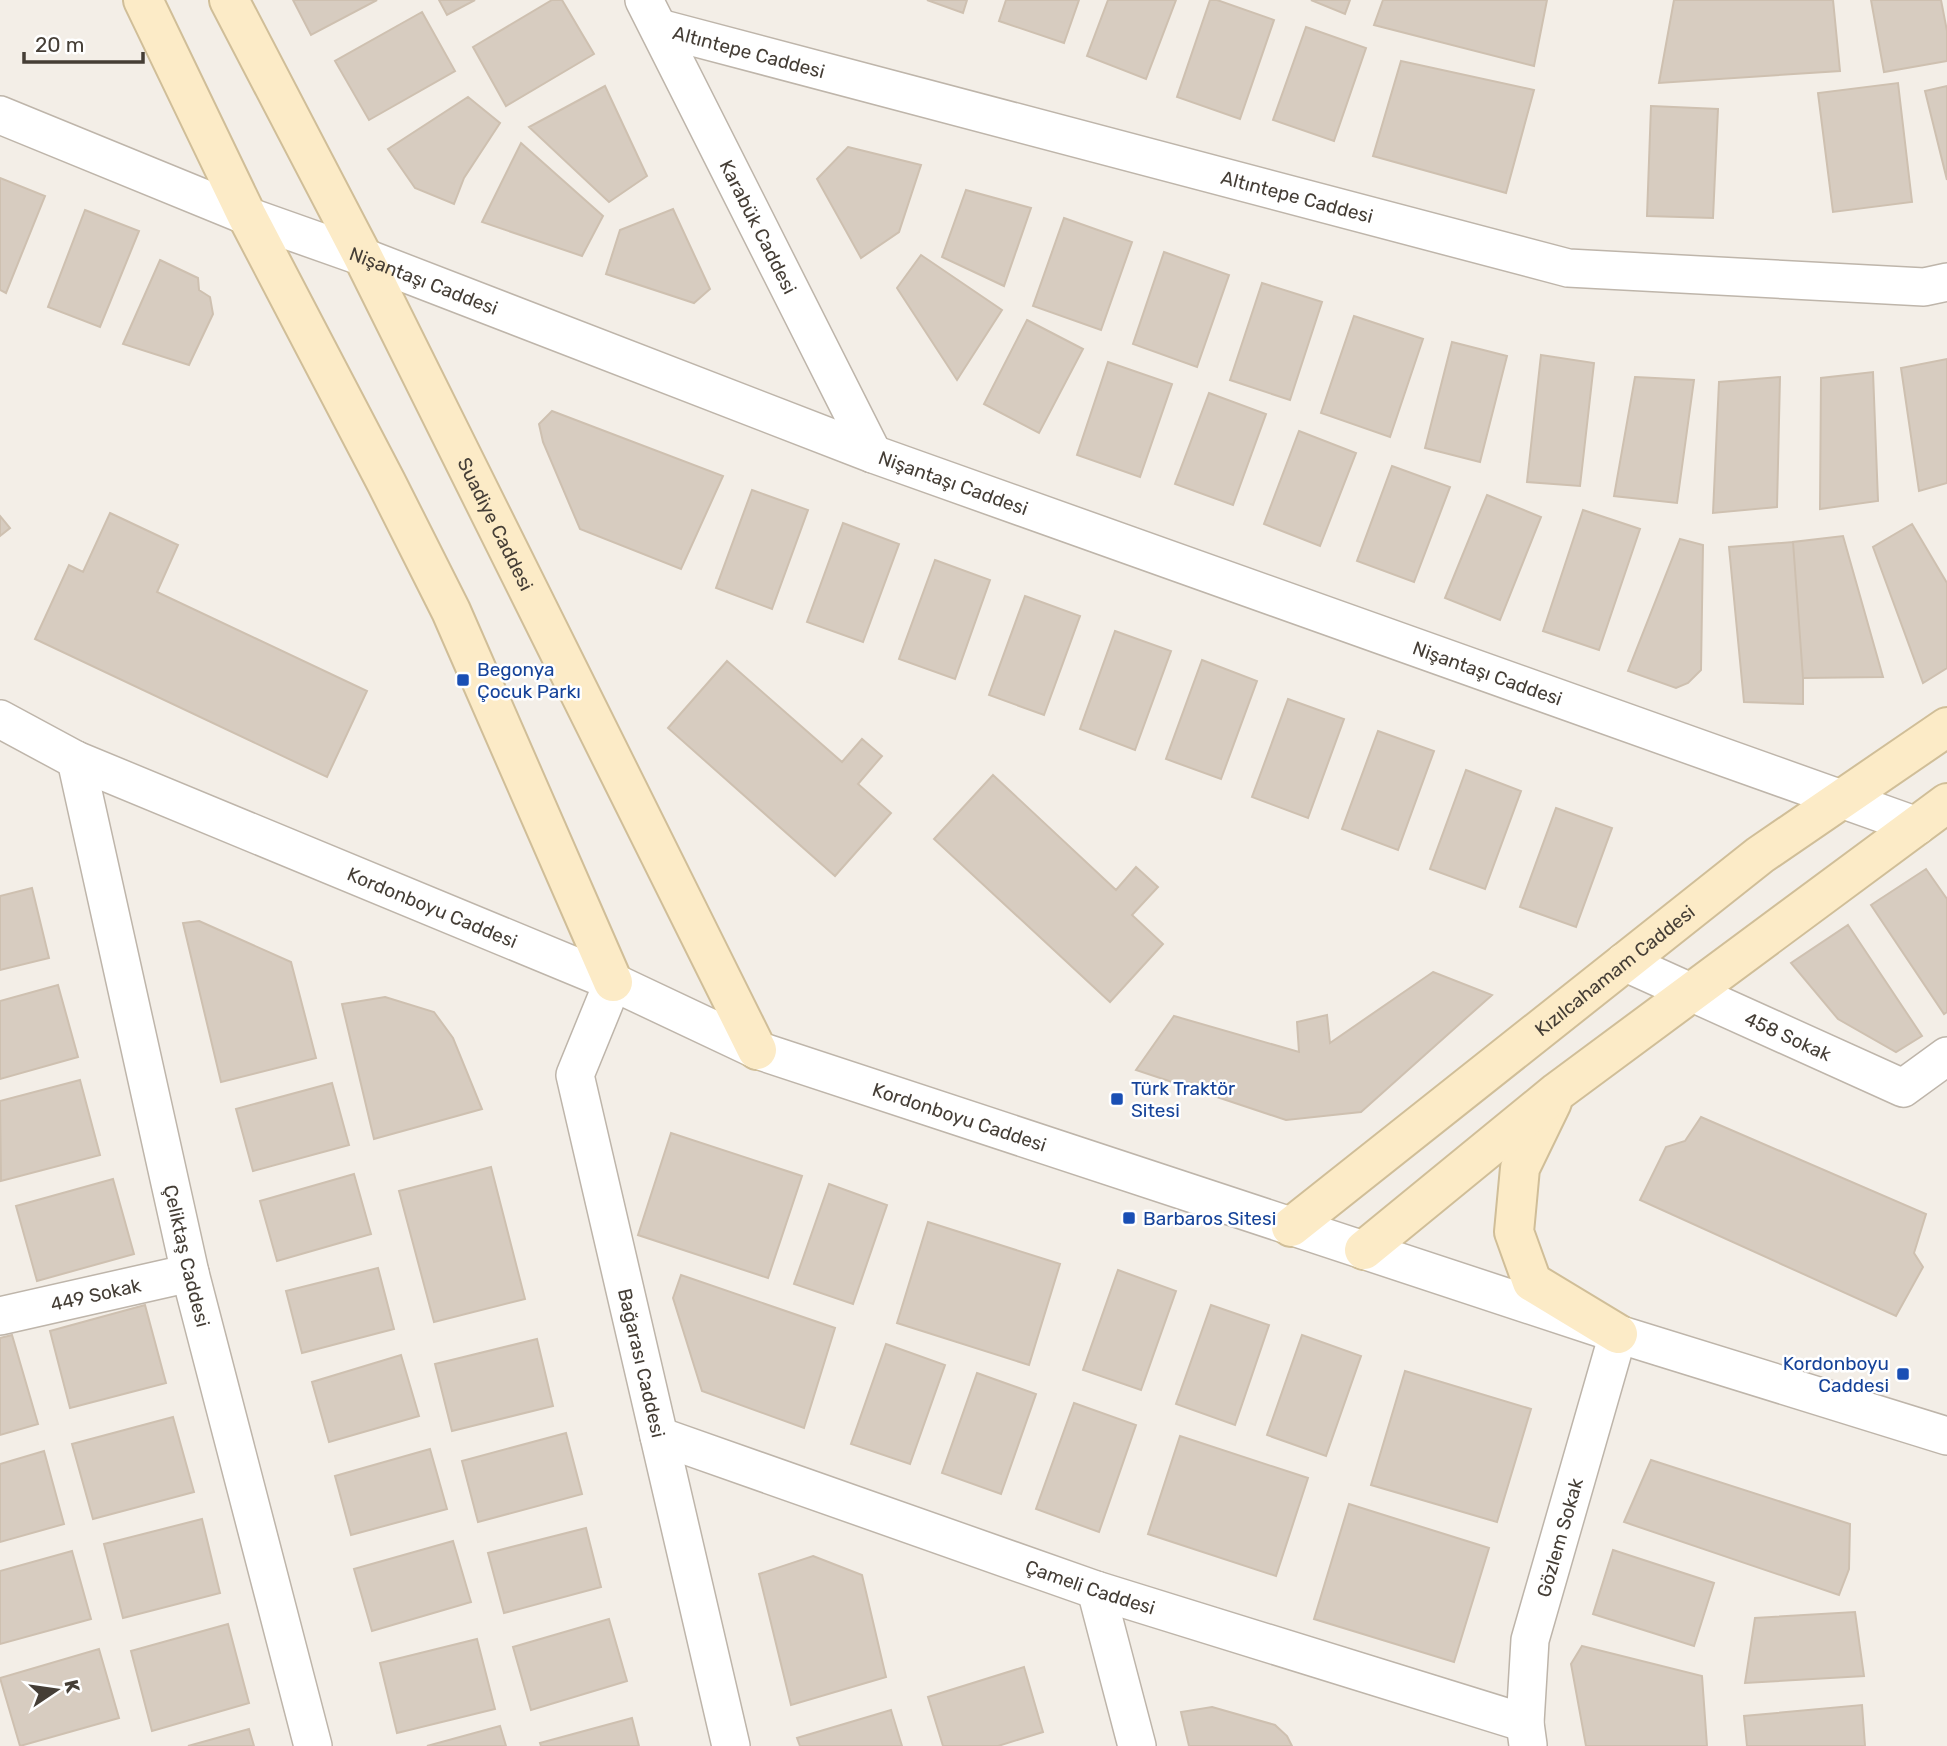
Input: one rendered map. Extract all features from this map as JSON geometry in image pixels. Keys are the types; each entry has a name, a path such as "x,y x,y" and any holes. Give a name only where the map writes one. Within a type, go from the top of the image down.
{"main road":[{"path":"143,0 247,216 451,611 613,982"},
{"name":"Suadiye Caddesi","path":"229,0 363,257 757,1050"},
{"name":"Kızılcahamam Caddesi","path":"1291,1227 1760,855 1947,727"},
{"path":"1364,1250 1557,1092 1947,803"},
{"path":"1557,1092 1520,1168 1514,1232 1532,1282 1618,1334"}],"street":[{"name":"Altıntepe Caddesi","path":"651,14 1569,268 1924,287 1947,282"},
{"name":"Karabük Caddesi","path":"651,14 873,454"},
{"name":"Nişantaşı Caddesi","path":"0,115 247,216 363,257 873,454 1917,826"},
{"name":"Kordonboyu Caddesi","path":"0,719 76,760 613,982 757,1050 1618,1334 1947,1436"},
{"name":"Çeliktaş Caddesi","path":"76,760 190,1273 313,1746"},
{"name":"458 Sokak","path":"1624,962 1903,1088 1947,1056"},
{"name":"Bağarası Caddesi","path":"613,982 575,1075 731,1746"},
{"name":"449 Sokak","path":"0,1316 190,1273"},
{"name":"Gözlem Sokak","path":"1527,1734 1530,1640 1618,1334"},
{"name":"Çameli Caddesi","path":"659,1436 1096,1591 1527,1734"},
{"path":"1096,1591 1137,1746"}],"building":[{"path":"293,0 377,0 311,35"},
{"path":"439,0 475,0 447,15"},
{"path":"552,0 562,0 594,54 506,106 473,47"},
{"path":"927,0 967,0 963,13"},
{"path":"1006,0 1079,0 1064,43 999,21"},
{"path":"1108,0 1176,0 1146,79 1087,56"},
{"path":"1210,0 1274,20 1240,119 1177,97"},
{"path":"1311,0 1350,0 1345,14"},
{"path":"1383,0 1547,0 1534,66 1374,25"},
{"path":"1674,0 1833,0 1840,71 1659,83"},
{"path":"1871,0 1941,0 1947,31 1947,61 1884,72"},
{"path":"422,12 455,71 369,120 335,61"},
{"path":"1306,27 1366,48 1334,141 1273,120"},
{"path":"1401,61 1534,90 1506,193 1373,156"},
{"path":"1898,83 1912,202 1833,212 1818,93"},
{"path":"605,86 647,176 609,202 529,127"},
{"path":"1947,86 1947,180 1925,91"},
{"path":"468,97 500,123 464,178 454,204 415,188 388,149"},
{"path":"1651,106 1718,109 1713,218 1647,216"},
{"path":"521,143 603,216 582,256 482,222"},
{"path":"848,147 921,165 899,232 861,258 817,179"},
{"path":"0,178 45,196 6,293 0,290"},
{"path":"966,190 1031,208 1004,286 942,257"},
{"path":"673,209 710,289 694,303 606,274 620,230"},
{"path":"85,210 139,231 100,327 48,307"},
{"path":"1064,218 1132,242 1101,330 1033,306"},
{"path":"1164,252 1229,275 1197,367 1133,344"},
{"path":"921,255 1002,310 957,380 897,288"},
{"path":"160,260 198,278 199,290 210,297 213,314 189,365 123,344"},
{"path":"1262,283 1322,302 1290,400 1230,380"},
{"path":"1354,316 1423,339 1390,437 1321,413"},
{"path":"1027,320 1083,349 1039,433 984,404"},
{"path":"1452,342 1507,356 1480,462 1425,448"},
{"path":"1541,355 1594,363 1580,486 1527,482"},
{"path":"1947,359 1947,483 1919,491 1901,368"},
{"path":"1108,362 1172,384 1140,477 1077,455"},
{"path":"1873,372 1878,501 1820,509 1821,378"},
{"path":"1635,377 1694,380 1677,503 1614,496"},
{"path":"1780,377 1777,507 1713,513 1719,382"},
{"path":"1209,393 1266,414 1233,505 1175,484"},
{"path":"552,411 723,476 681,569 580,529 543,442 539,424"},
{"path":"1299,431 1356,453 1320,546 1264,524"},
{"path":"1392,466 1450,487 1414,582 1357,561"},
{"path":"752,490 808,510 772,609 716,588"},
{"path":"1487,495 1541,517 1500,620 1445,598"},
{"path":"1583,510 1640,529 1599,650 1543,631"},
{"path":"110,513 178,545 157,592 367,691 327,777 35,639 69,565 83,572"},
{"path":"0,516 10,528 0,536"},
{"path":"843,523 899,544 863,642 807,622"},
{"path":"1912,524 1947,583 1947,668 1923,683 1873,547"},
{"path":"1843,536 1883,677 1803,678 1793,542"},
{"path":"1680,539 1703,545 1701,670 1688,683 1676,688 1628,671"},
{"path":"1793,542 1803,704 1744,702 1729,547"},
{"path":"935,560 990,580 955,679 899,659"},
{"path":"1025,596 1080,616 1044,715 989,695"},
{"path":"1115,631 1171,651 1135,750 1080,729"},
{"path":"1202,660 1257,681 1221,779 1166,759"},
{"path":"727,661 842,762 862,739 882,756 858,784 891,813 835,876 668,728"},
{"path":"1288,699 1344,719 1308,818 1252,797"},
{"path":"1378,731 1434,751 1398,850 1342,829"},
{"path":"1466,770 1521,791 1485,889 1430,869"},
{"path":"993,775 1116,890 1136,867 1158,887 1132,915 1163,944 1110,1002 934,839"},
{"path":"1556,808 1612,828 1576,927 1520,907"},
{"path":"1926,869 1947,899 1947,1012 1944,1014 1871,905"},
{"path":"32,888 49,958 0,970 0,896"},
{"path":"199,921 291,962 316,1058 221,1082 183,923"},
{"path":"1848,925 1922,1036 1896,1052 1838,1019 1791,963"},
{"path":"1433,972 1492,995 1361,1112 1286,1120 1136,1070 1174,1016 1299,1052 1297,1022 1327,1015 1330,1043"},
{"path":"58,985 78,1057 0,1079 0,1001"},
{"path":"385,997 434,1012 453,1038 482,1109 374,1139 342,1004"},
{"path":"80,1080 100,1155 1,1181 0,1101"},
{"path":"332,1083 349,1145 253,1171 236,1109"},
{"path":"1701,1117 1926,1214 1914,1253 1923,1267 1896,1316 1640,1200 1666,1147 1685,1141"},
{"path":"671,1133 802,1176 768,1278 638,1235"},
{"path":"491,1167 525,1299 434,1322 399,1191"},
{"path":"354,1174 371,1234 277,1261 260,1201"},
{"path":"113,1179 134,1254 37,1281 16,1206"},
{"path":"829,1184 887,1205 853,1304 794,1284"},
{"path":"928,1222 1060,1264 1029,1365 897,1323"},
{"path":"378,1268 394,1329 302,1353 286,1291"},
{"path":"1118,1270 1176,1291 1141,1390 1083,1370"},
{"path":"681,1275 835,1328 804,1428 702,1391 673,1298"},
{"path":"145,1305 166,1383 70,1408 50,1331"},
{"path":"1211,1305 1269,1325 1235,1425 1176,1404"},
{"path":"12,1335 38,1424 0,1435 0,1338"},
{"path":"1302,1335 1361,1356 1326,1456 1267,1435"},
{"path":"537,1339 553,1406 452,1431 435,1364"},
{"path":"886,1344 945,1365 910,1464 851,1444"},
{"path":"401,1355 419,1416 329,1442 312,1382"},
{"path":"1405,1371 1531,1409 1497,1522 1371,1485"},
{"path":"977,1373 1036,1394 1001,1494 942,1473"},
{"path":"1074,1403 1136,1425 1099,1532 1036,1509"},
{"path":"173,1417 194,1492 93,1519 72,1444"},
{"path":"566,1433 582,1494 478,1522 462,1461"},
{"path":"1180,1436 1308,1478 1276,1576 1148,1534"},
{"path":"430,1449 447,1509 351,1535 335,1476"},
{"path":"44,1451 64,1524 0,1542 0,1464"},
{"path":"1651,1460 1850,1524 1849,1569 1839,1595 1624,1522"},
{"path":"1349,1504 1489,1548 1454,1662 1314,1619"},
{"path":"202,1519 220,1593 123,1618 104,1544"},
{"path":"586,1528 601,1587 504,1613 488,1553"},
{"path":"453,1541 471,1602 372,1631 354,1569"},
{"path":"1613,1550 1714,1583 1694,1646 1593,1614"},
{"path":"72,1551 91,1619 0,1644 0,1571"},
{"path":"813,1556 862,1575 886,1677 791,1705 759,1574"},
{"path":"1855,1612 1864,1676 1745,1683 1755,1618"},
{"path":"609,1619 627,1681 531,1710 513,1647"},
{"path":"228,1624 249,1703 152,1731 131,1651"},
{"path":"477,1639 495,1709 397,1733 380,1663"},
{"path":"1582,1646 1702,1676 1707,1746 1586,1746 1571,1664"},
{"path":"99,1649 119,1718 20,1746 0,1678"},
{"path":"1024,1667 1043,1732 998,1746 943,1746 928,1697"},
{"path":"1862,1705 1865,1746 1747,1746 1744,1716"},
{"path":"1212,1707 1275,1725 1287,1736 1292,1746 1189,1746 1181,1712"},
{"path":"891,1710 902,1746 800,1746 797,1738"},
{"path":"632,1718 639,1746 541,1746 540,1743"},
{"path":"500,1726 506,1746 427,1746"},
{"path":"249,1729 254,1746 188,1746"}],"place":[{"name":"Begonya Çocuk Parkı","path":"463,680"},
{"name":"Türk Traktör Sitesi","path":"1117,1099"},
{"name":"Barbaros Sitesi","path":"1129,1218"},
{"name":"Kordonboyu Caddesi","path":"1903,1374"}]}
